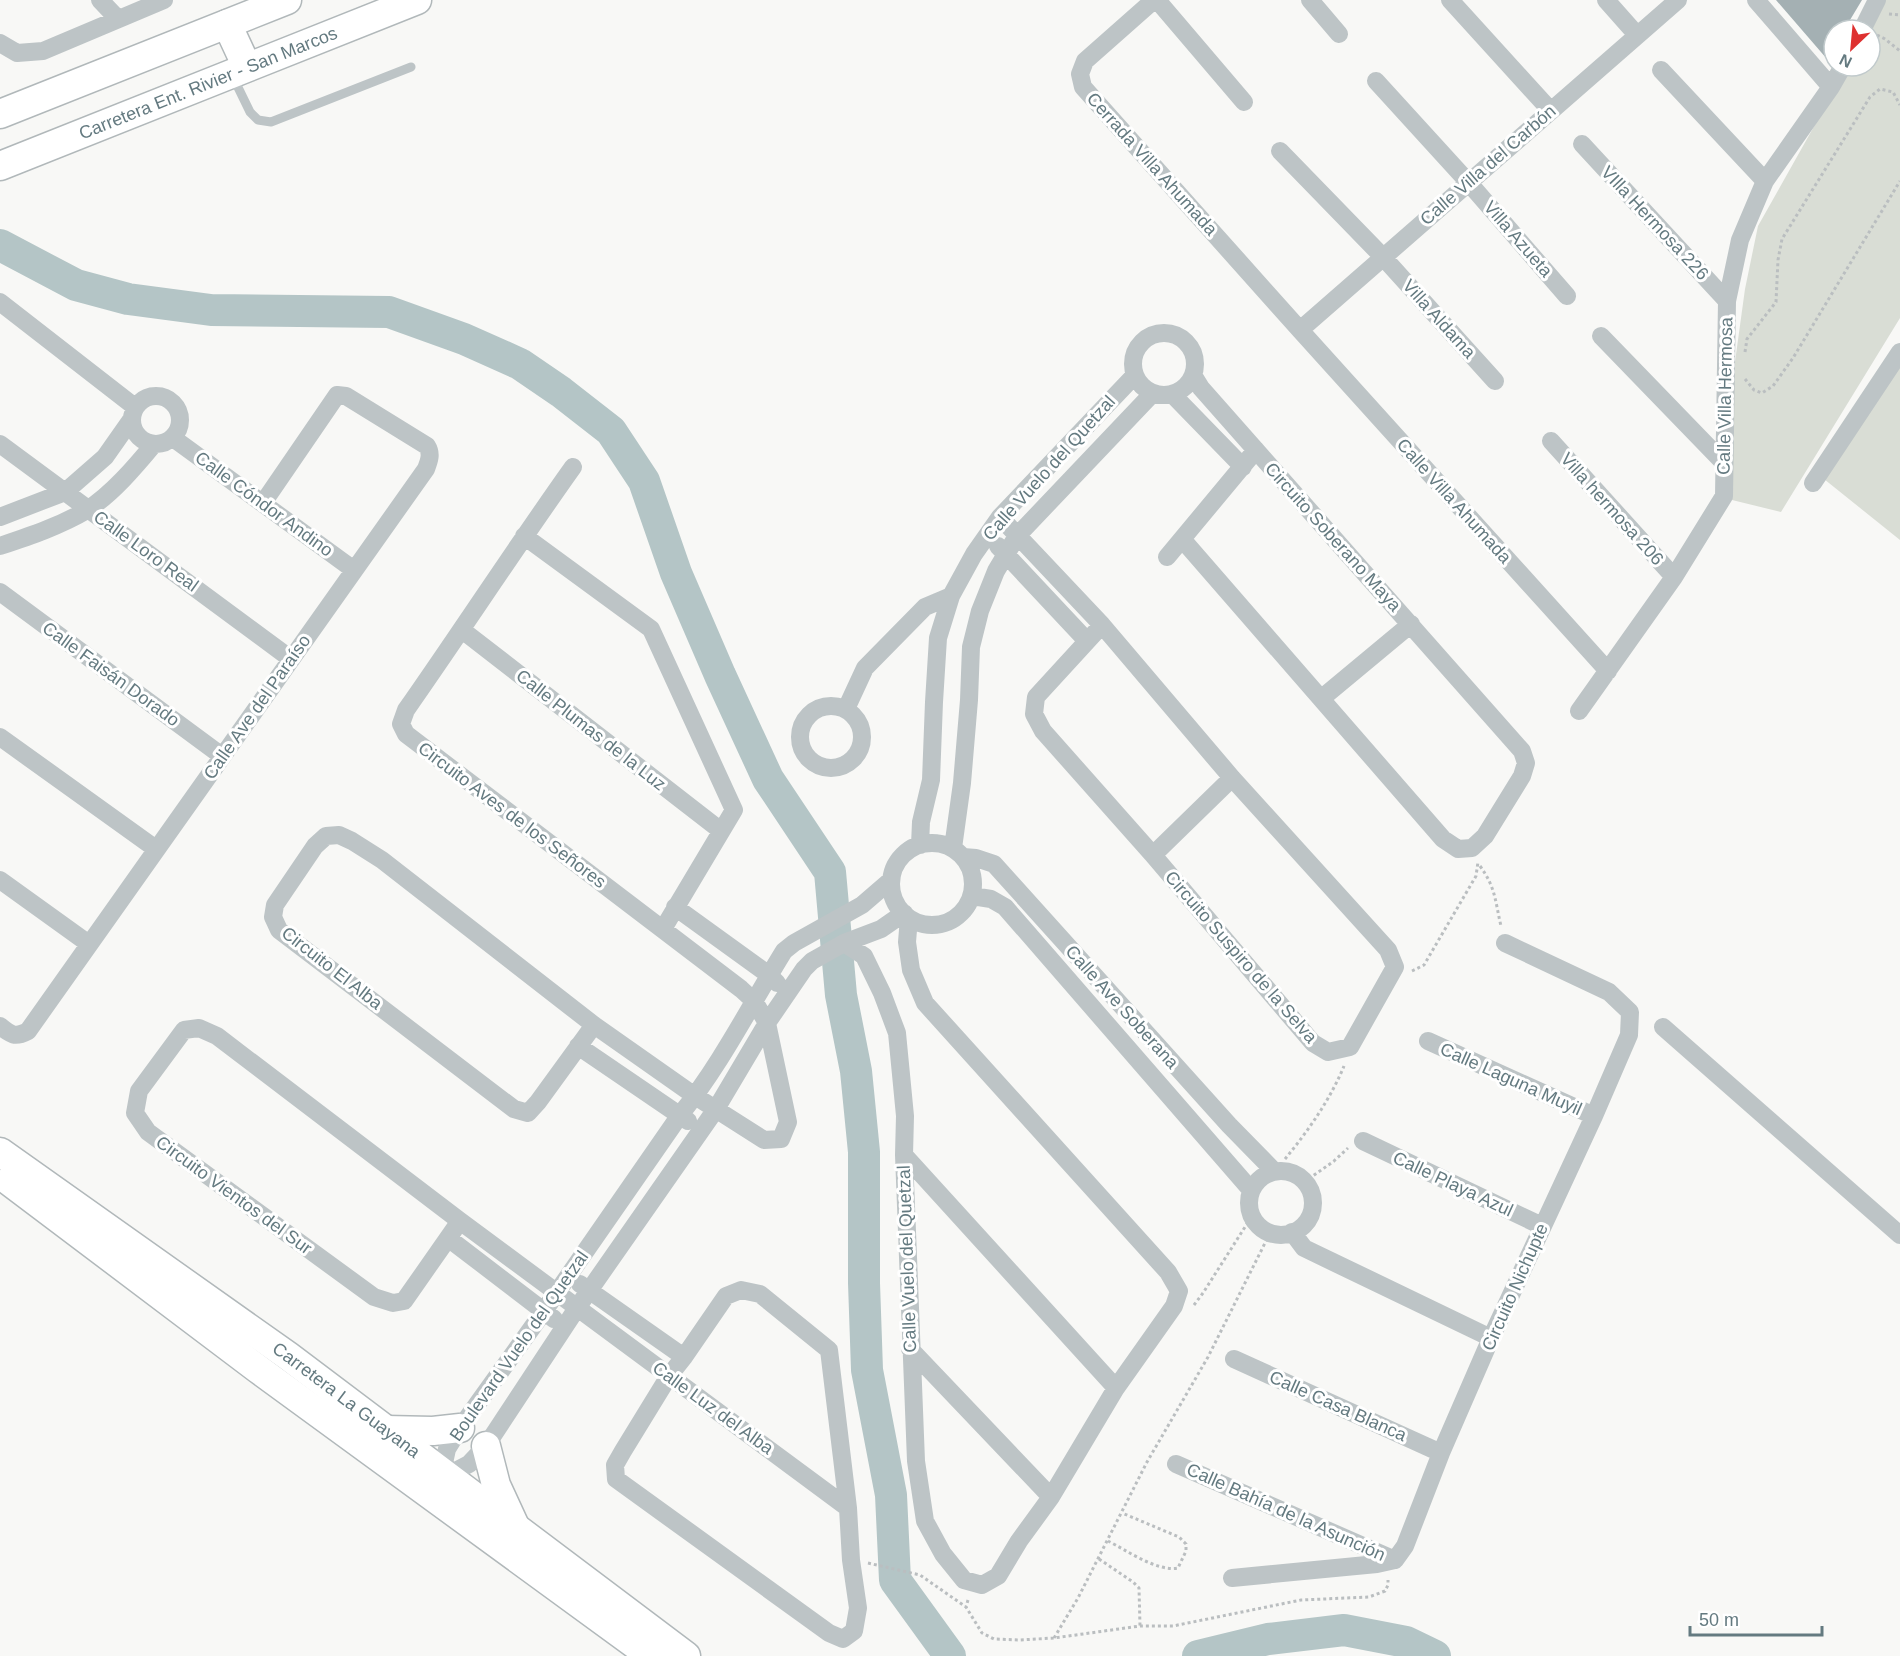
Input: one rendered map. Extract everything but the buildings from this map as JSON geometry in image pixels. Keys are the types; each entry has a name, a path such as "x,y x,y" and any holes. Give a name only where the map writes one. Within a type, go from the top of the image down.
{"main road":[{"path":"0,114 287,0"},
{"name":"Carretera Ent. Rivier - San Marcos","path":"0,166 417,0"},
{"path":"227,24 239,71"},
{"name":"Carretera La Guayana","path":"0,1152 288,1356 686,1656"},
{"name":"Carretera La Guayana","path":"0,1175 258,1370 651,1656"},
{"path":"258,1370 282,1378 428,1478 446,1476 449,1490 559,1578 575,1601"},
{"path":"386,1430 433,1431 460,1428"},
{"path":"486,1446 496,1485 517,1528"}],"street":[{"path":"100,0 118,19"},
{"path":"0,43 17,53 44,51 164,0"},
{"path":"1155,0 1244,102"},
{"name":"Cerrada Villa Ahumada","path":"1155,0 1084,61 1080,74 1083,87 1300,330"},
{"path":"1310,0 1339,34"},
{"path":"1450,0 1551,111"},
{"path":"1606,0 1637,35"},
{"name":"Calle Villa del Carbón","path":"1300,330 1678,0"},
{"path":"1756,0 1832,87"},
{"path":"1868,18 1877,0"},
{"path":"1661,70 1766,181"},
{"name":"Calle Villa Hermosa","path":"1579,711 1674,577 1724,496 1727,301 1740,240 1766,181 1837,78"},
{"name":"Villa Azueta","path":"1376,81 1567,296"},
{"name":"VIlla Hermosa 226","path":"1582,144 1727,301"},
{"name":"Villa Aldama","path":"1280,151 1383,257 1496,381"},
{"path":"0,302 133,414 133,428 141,439 154,444 167,442 178,431 180,415 177,407 164,396 147,397 140,401 133,414 105,458 65,492 0,517"},
{"name":"Calle Villa Ahumada","path":"1300,330 1608,671"},
{"path":"1159,334 1177,337 1190,349 1194,357 1193,375 1180,390 1162,394 1139,383 1133,366 1137,349 1143,342 1159,334"},
{"path":"1601,336 1724,462"},
{"path":"1813,483 1900,352"},
{"name":"Calle Vuelo del Quetzal","path":"920,844 921,822 931,780 938,638 951,596 986,534 1000,517 1135,375"},
{"name":"Circuito Soberano Maya","path":"1193,375 1201,388 1522,752 1526,762 1522,776 1485,836 1476,856"},
{"name":"Circuito Soberano Maya","path":"1162,394 1243,467"},
{"name":"Calle Vuelo del Quetzal","path":"958,853 969,700 970,647 980,611 996,571 1017,536 1162,394"},
{"name":"Calle Ave del Paraíso","path":"0,1026 11,1035 20,1035 28,1031 426,469 430,459 430,450 346,396 338,395 262,503"},
{"name":"Calle Cóndor Andino","path":"173,438 354,570"},
{"name":"Villa hermosa 206","path":"1551,441 1674,577"},
{"name":"Calle Loro Real","path":"0,444 291,659"},
{"path":"0,546 44,531 88,509 127,476 154,444"},
{"name":"Circuito Soberano Maya","path":"1167,556 1256,450"},
{"name":"Circuito Aves de los Señores","path":"573,467 406,710 401,724 406,734 741,989 754,1001 767,1023"},
{"path":"1000,517 1102,625 1232,778 1388,950 1395,967 1350,1047"},
{"path":"986,534 1087,641"},
{"path":"524,536 651,629 734,810 663,929"},
{"path":"1182,539 1443,839 1458,849 1476,856"},
{"name":"Calle Faisán Dorado","path":"0,592 222,756"},
{"path":"846,709 865,668 924,607 951,596"},
{"name":"Circuito Soberano Maya","path":"1322,698 1411,624"},
{"name":"Circuito Suspiro de la Selva","path":"1102,625 1036,698 1034,714 1042,731 1313,1043 1328,1052 1350,1047"},
{"name":"Calle Plumas de la Luz","path":"462,630 720,830"},
{"path":"0,737 156,849"},
{"name":"Circuito Suspiro de la Selva","path":"1152,855 1232,778"},
{"name":"Circuito El Alba","path":"594,1025 528,1113 514,1108 279,930 273,917 275,905 315,846 326,836 339,835 352,841 382,860 594,1025 695,1096 764,1140 781,1139 788,1122 767,1023"},
{"path":"934,843 958,853 970,869 973,882 972,896 958,916 945,923 932,925 918,922 899,908 893,895 891,880 896,865 904,854 920,844 934,843"},
{"name":"Calle Ave Soberana","path":"958,853 994,864 1229,1125 1274,1171"},
{"path":"0,880 89,944"},
{"name":"Boulevard Vuelo del Quetzal","path":"891,880 862,905 794,943 784,951 695,1096 460,1428 447,1449 444,1463 446,1476 469,1464 486,1446 564,1327 716,1109 767,1023 804,969 812,961 844,944 881,929 907,915"},
{"name":"Calle Ave Soberana","path":"972,896 991,899 1005,907 1251,1190"},
{"path":"675,907 770,975 786,993"},
{"path":"907,915 907,942 911,970 925,1003 1168,1272 1179,1291 1174,1306 1116,1388 1050,1497 998,1576 982,1585 964,1580"},
{"name":"Circuito Nichupte","path":"1395,1560 1405,1546 1441,1453 1491,1338 1629,1035 1630,1012 1609,992 1505,943"},
{"name":"Calle Vuelo del Quetzal","path":"844,944 864,956 882,993 897,1033 905,1116 904,1155 910,1349 916,1461 925,1521 943,1554 964,1580"},
{"path":"1663,1027 1900,1235"},
{"name":"Circuito Vientos del Sur","path":"460,1221 404,1300 393,1303 374,1298 148,1132 135,1113 139,1091 184,1030 199,1028 217,1036 557,1292"},
{"name":"Calle Laguna Muyil","path":"1428,1041 1594,1116"},
{"path":"578,1046 701,1131"},
{"name":"Calle Playa Azul","path":"1363,1141 1542,1226"},
{"path":"904,1155 1116,1388"},
{"path":"1274,1171 1286,1171 1297,1175 1306,1183 1311,1194 1313,1205 1309,1217 1302,1226 1292,1232 1270,1233 1259,1226 1252,1216 1249,1203 1251,1190 1260,1178 1274,1171"},
{"path":"1292,1232 1304,1248 1491,1338"},
{"path":"448,1239 564,1327"},
{"name":"Calle Luz del Alba","path":"568,1276 684,1357"},
{"path":"741,1290 760,1294 829,1350 849,1508 851,1560 858,1608 854,1631 843,1639 819,1626 616,1479 615,1465 669,1376 684,1357 726,1296 741,1290"},
{"name":"Calle Luz del Alba","path":"557,1292 849,1508"},
{"path":"910,1349 1050,1497"},
{"name":"Calle Casa Blanca","path":"1234,1359 1441,1453"},
{"path":"460,1428 486,1446"},
{"name":"Calle Bahía de la Asunción","path":"1176,1464 1395,1560"},
{"path":"1232,1578 1377,1564 1395,1560"}],"lane":[{"path":"239,71 250,112 258,120 271,122 411,67"}],"path":[{"path":"1882,38 1900,51"},
{"path":"1745,354 1747,339 1776,302 1778,260 1782,239 1790,224 1870,97 1880,89 1893,92 1900,105"},
{"path":"1745,372 1745,381 1754,390 1762,393 1773,386 1793,358 1900,181"},
{"path":"1476,856 1489,879 1496,898 1505,943"},
{"path":"1395,967 1413,971 1424,965 1476,876 1476,856"},
{"path":"1274,1171 1296,1145 1335,1087 1350,1047"},
{"path":"1297,1175 1310,1178 1349,1147 1363,1141"},
{"path":"1174,1306 1186,1311 1197,1302 1252,1216"},
{"path":"1054,1638 1099,1559 1147,1462 1208,1357 1270,1233"},
{"path":"1108,1541 1158,1566 1178,1568 1186,1551 1186,1544 1179,1537 1122,1513"},
{"path":"1099,1559 1139,1588 1140,1626"},
{"path":"851,1560 920,1575 966,1607 982,1633 994,1639 1019,1640 1054,1638 1140,1626 1195,1623 1301,1600 1369,1597 1385,1591 1388,1585 1387,1577 1377,1564"},
{"path":"964,1580 969,1593 966,1607"}],"shaded area":[{"path":"1885,0 1900,0 1900,318 1781,512 1732,500 1734,369 1745,289 1758,226 1841,78 1882,78 1882,18 1876,18"},
{"path":"1900,358 1900,540 1819,475"}],"waterway":[{"path":"0,245 76,285 128,299 211,310 389,312 464,339 520,364 611,431 644,481 676,573 768,779 830,872 841,995 856,1071 864,1152 864,1283 867,1370 891,1495 895,1580 950,1656"},
{"path":"1198,1656 1268,1639 1344,1630 1406,1642 1435,1656"}]}
